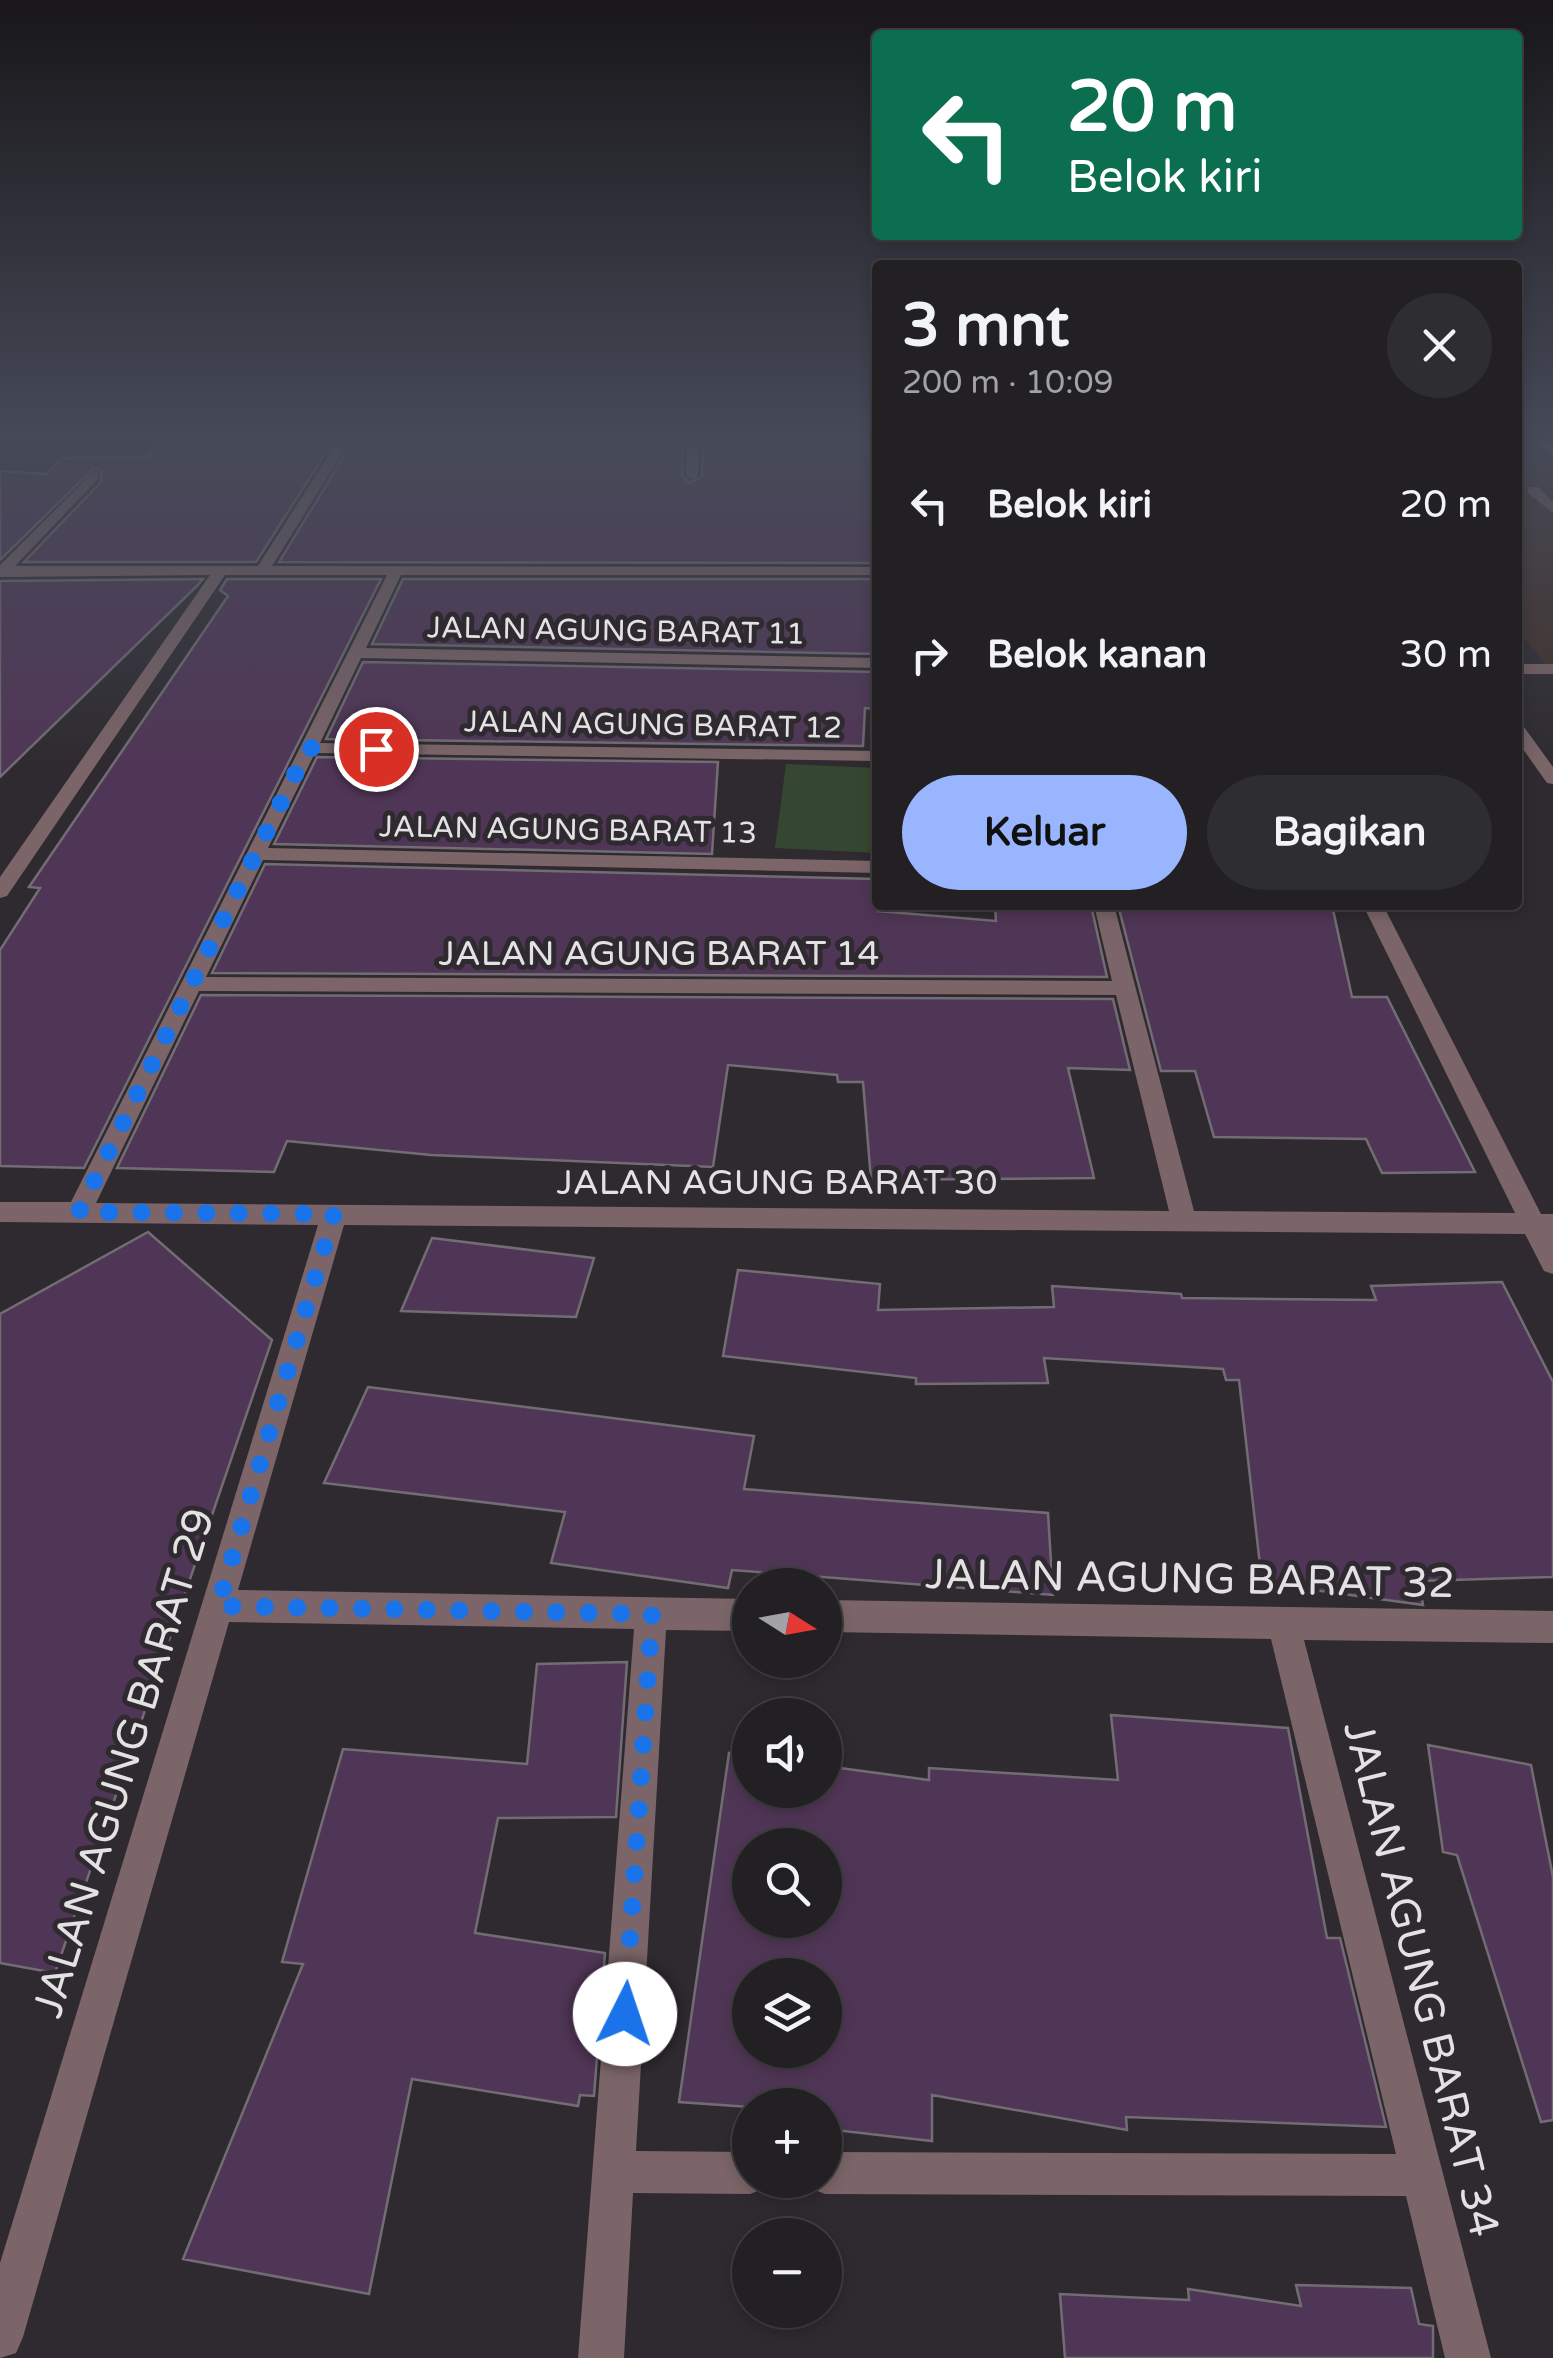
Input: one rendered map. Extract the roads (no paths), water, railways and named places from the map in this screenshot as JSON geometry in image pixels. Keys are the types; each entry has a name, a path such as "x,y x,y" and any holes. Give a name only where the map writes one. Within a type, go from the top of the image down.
{"street":[{"path":"1,571 22,549"},
{"path":"262,571 276,549"},
{"path":"79,1212 396,570"},
{"path":"1,571 872,571"},
{"path":"0,892 220,571"},
{"name":"JALAN AGUNG BARAT 11","path":"354,654 872,663"},
{"path":"1522,669 1553,669"},
{"path":"1522,736 1553,778"},
{"name":"JALAN AGUNG BARAT 12","path":"308,748 872,756"},
{"name":"JALAN AGUNG BARAT 13","path":"257,854 872,866"},
{"path":"1105,910 1184,1221"},
{"path":"1376,910 1543,1224 1553,1262"},
{"name":"JALAN AGUNG BARAT 14","path":"193,984 1125,988"},
{"name":"JALAN AGUNG BARAT 30","path":"0,1212 1543,1224"},
{"name":"JALAN AGUNG BARAT 29","path":"0,2337 8,2285 218,1606 334,1214"},
{"path":"218,1606 732,1616"},
{"path":"601,2358 652,1614"},
{"name":"JALAN AGUNG BARAT 32","path":"842,1616 1553,1628"},
{"name":"JALAN AGUNG BARAT 34","path":"1283,1623 1468,2358"},
{"path":"614,2172 732,2173"},
{"path":"842,2173 1422,2175"}]}
